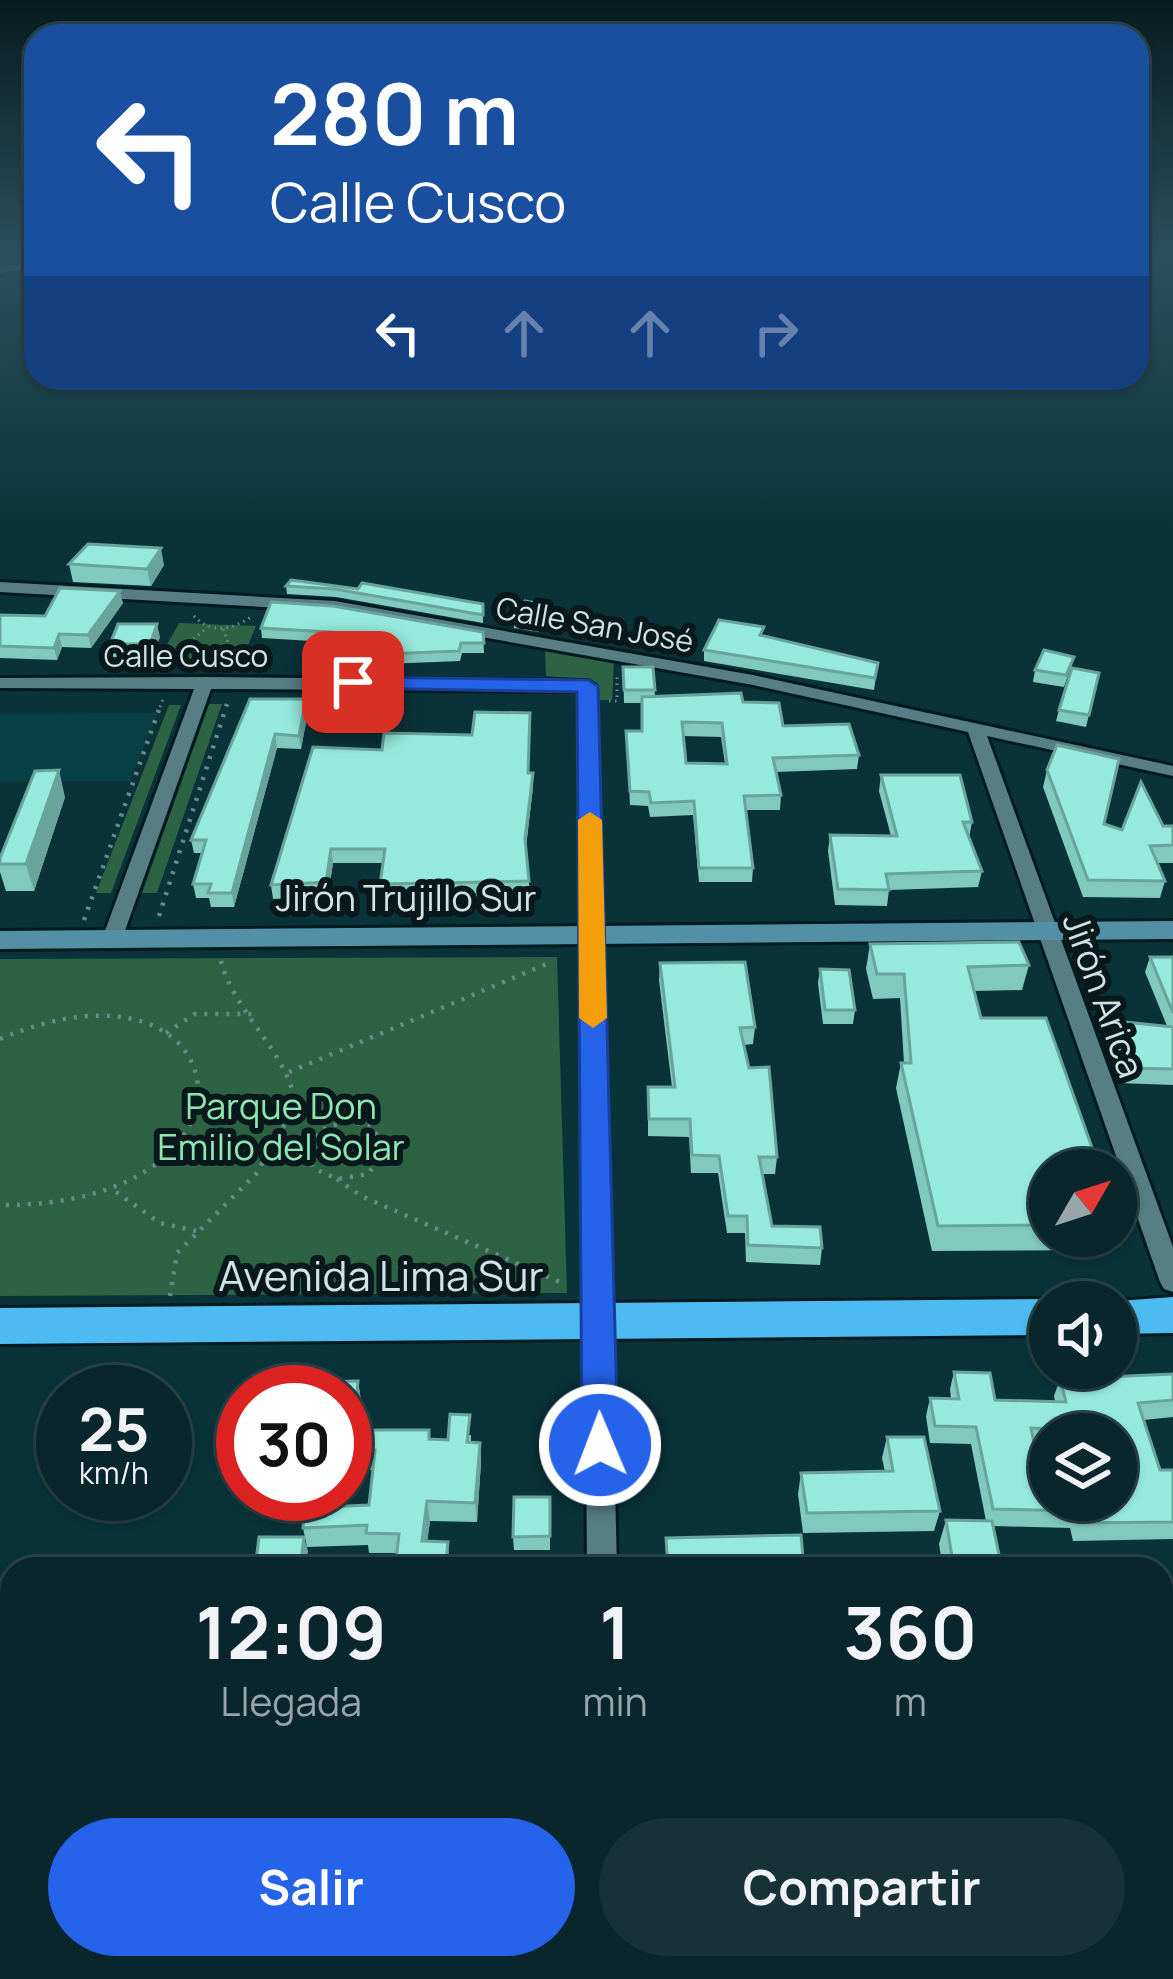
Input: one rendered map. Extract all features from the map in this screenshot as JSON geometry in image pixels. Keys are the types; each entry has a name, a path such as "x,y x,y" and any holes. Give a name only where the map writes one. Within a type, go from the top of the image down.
{"highway":[{"path":"1137,1316 1173,1316"},
{"name":"Avenida Lima Sur","path":"2,1331 163,1324 1029,1317"}],"street":[{"name":"Calle San José","path":"0,587 334,607 753,680 1173,771"},
{"name":"Calle Cusco","path":"0,683 165,674 205,682 236,674 588,686 592,935"},
{"path":"112,939 205,682"},
{"name":"Jirón Arica","path":"976,729 1173,1282"},
{"name":"Jirón Trujillo Sur","path":"0,940 1173,930"},
{"path":"592,935 602,1557"}],"path":[{"path":"194,615 208,628 223,629 250,620 255,608"},
{"path":"76,939 165,674 208,628"},
{"path":"151,938 236,674 223,629"},
{"path":"163,1324 177,1253 235,1197 274,1150 296,1105 289,1072 222,971 224,938"},
{"path":"289,1072 549,963"},
{"path":"166,1034 195,1014 253,1014"},
{"path":"0,1039 56,1019 123,1017 166,1034 188,1053 198,1077 197,1106 170,1152 114,1190 38,1208 0,1204"},
{"path":"346,1121 350,1105"},
{"path":"337,1179 368,1174 386,1149 371,1126 346,1121 322,1130 308,1148 313,1168 361,1196 560,1282"},
{"path":"114,1190 160,1222 196,1231"}],"shaded area":[{"path":"158,713 130,781 0,782 0,714"}],"green space":[{"path":"179,623 256,626 239,666 157,663"},
{"path":"545,648 614,662 612,700 599,700 599,687 588,679 546,676"},
{"path":"209,704 222,704 157,893 142,893"},
{"path":"169,705 181,705 111,893 96,893"},
{"name":"Parque Don Emilio del Solar","path":"557,957 567,1293 0,1296 0,959"}],"building":[{"path":"88,544 161,548 147,569 69,564"},
{"path":"291,580 358,589 362,583 483,604 483,615 335,589 286,586"},
{"path":"60,588 120,591 88,635 59,634 54,648 0,646 0,615 45,616"},
{"path":"525,601 549,605 538,620 514,615"},
{"path":"271,602 333,606 483,632 484,643 461,643 459,651 359,655 362,634 261,628"},
{"path":"719,620 764,627 760,635 878,663 875,678 704,650"},
{"path":"118,624 157,624 150,644 110,644"},
{"path":"1044,650 1074,657 1066,675 1035,670"},
{"path":"623,667 653,667 655,690 624,690"},
{"path":"1072,668 1099,673 1089,715 1059,710"},
{"path":"741,693 743,702 779,703 783,726 849,724 859,755 773,758 781,795 744,796 753,868 699,868 694,801 651,803 649,792 630,791 626,731 642,731 642,697","holes":["682,722 722,723 727,764 686,763"]},
{"path":"250,699 306,699 299,736 275,734 232,893 208,893 211,884 193,884 206,840 191,840"},
{"path":"475,712 530,713 528,773 533,773 525,839 529,881 380,884 385,849 331,849 326,882 271,885 313,747 382,750 384,733 472,735"},
{"path":"1057,745 1119,759 1104,824 1122,830 1141,782 1163,826 1173,826 1173,845 1150,846 1165,881 1088,880 1047,770"},
{"path":"59,770 26,864 0,864 35,771"},
{"path":"881,775 960,775 972,822 963,822 982,871 886,874 889,890 838,889 830,835 897,836"},
{"path":"1019,942 1029,965 968,967 981,1018 1046,1018 1093,1149 1029,1149 1029,1225 938,1226 901,1063 911,1063 904,974 877,974 870,944"},
{"path":"1150,957 1173,957 1173,1013"},
{"path":"745,962 755,1027 740,1028 749,1068 769,1067 777,1157 759,1157 772,1226 820,1227 822,1248 748,1245 747,1216 728,1216 719,1156 692,1155 690,1119 649,1119 648,1087 675,1087 660,963"},
{"path":"820,969 849,970 855,1010 825,1010"},
{"path":"1106,1020 1173,1027 1173,1069 1123,1068"},
{"path":"954,1372 990,1373 995,1400 1066,1402 1063,1389 1137,1389 1137,1376 1173,1374 1173,1400 1138,1403 1160,1470 1173,1470 1173,1522 1079,1521 1137,1521 1137,1413 1029,1413 1029,1510 993,1509 976,1427 935,1426 930,1398 959,1399"},
{"path":"450,1414 470,1415 467,1442 480,1443 475,1503 427,1501 422,1541 448,1542 446,1557 396,1557 399,1534 366,1533 367,1525 303,1528 303,1521 372,1521 372,1430 429,1430 429,1439 448,1440"},
{"path":"887,1437 924,1437 940,1511 807,1513 801,1473 893,1471"},
{"path":"514,1497 550,1497 550,1536 513,1537"},
{"path":"946,1520 992,1521 1000,1557 952,1557"},
{"path":"801,1535 803,1557 667,1557 666,1538"},
{"path":"259,1537 304,1537 302,1557 256,1557"}],"slow traffic":[{"path":"590,820 593,1018"}],"route":[{"path":"353,682 588,686 600,1445"}]}
